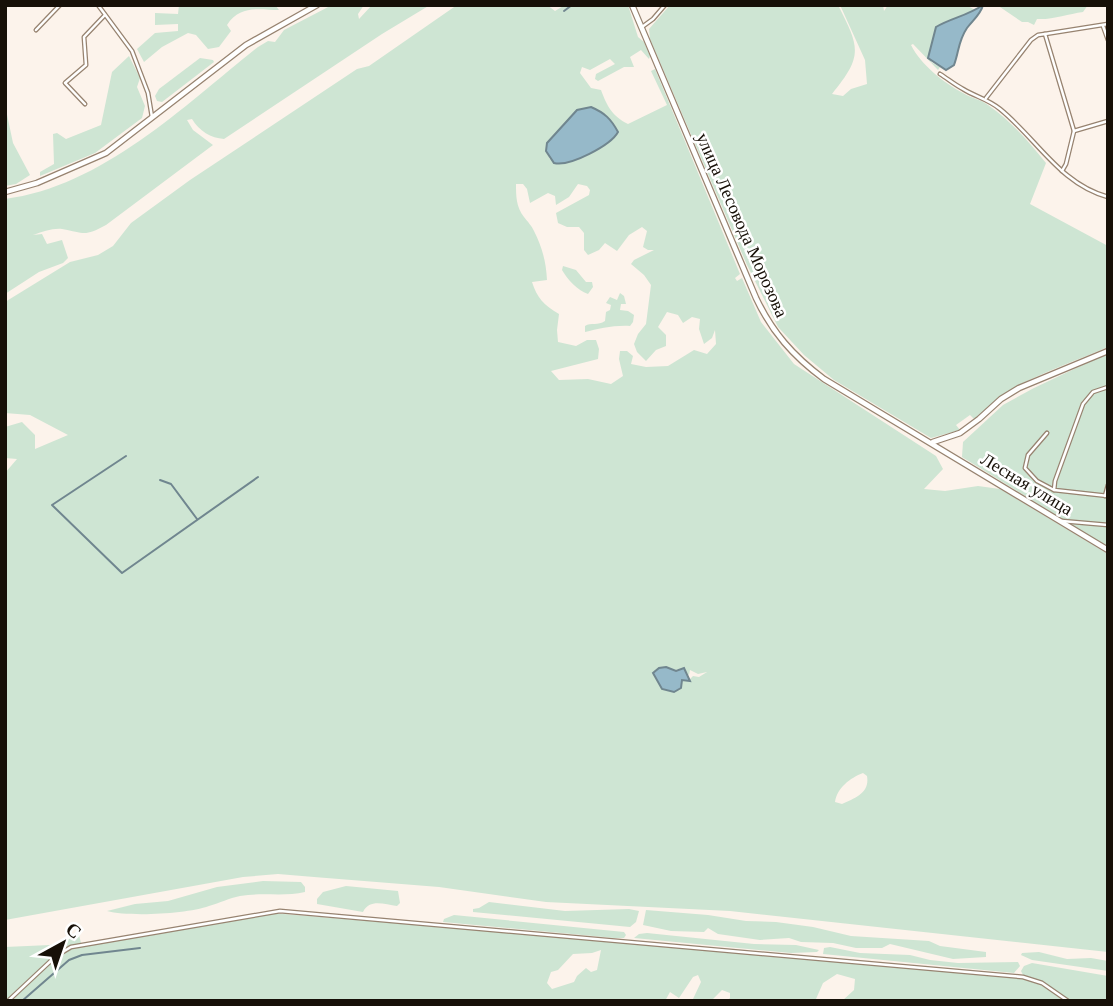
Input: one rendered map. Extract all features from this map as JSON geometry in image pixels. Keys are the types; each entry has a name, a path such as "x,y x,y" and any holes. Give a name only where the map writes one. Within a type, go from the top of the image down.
{"street":[{"path":"36,30 60,5"},
{"path":"98,5 132,51 148,93 152,117"},
{"path":"5,192 27,187 106,153 246,44 317,5"},
{"name":"улица Лесовода Морозова","path":"632,5 767,321 783,343 824,379 880,414 933,442"},
{"path":"641,27 665,5"},
{"path":"85,104 65,83 86,65 84,37 105,15"},
{"path":"986,98 1038,34 1105,25 1108,40"},
{"path":"1045,34 1074,131 1062,171"},
{"path":"940,74 963,90 986,98 1078,184 1108,197"},
{"path":"1074,131 1108,121"},
{"path":"933,442 960,433 1000,399 1019,388 1108,351"},
{"path":"1054,490 1083,404 1093,392 1108,387"},
{"path":"1047,433 1028,455 1025,468 1037,481 1054,490 1106,496 1108,485"},
{"name":"Лесная улица","path":"933,442 1108,550"},
{"path":"1061,521 1108,525"},
{"path":"8,1001 55,956 71,947 280,911 1023,976 1042,983 1068,1001"}],"green space":[{"path":"179,5 275,5 279,10 251,10 238,14 227,25 231,31 219,47 208,49 196,35 188,33 162,47 144,62 137,49 155,33 178,31 178,24 155,25 155,13 178,14"},
{"path":"332,5 364,5 358,14 359,19 372,5 430,5 224,139 202,130 192,119 187,120 193,130 213,145 99,229 84,233 55,229 33,235 42,234 47,244 62,240 68,258 63,263 39,272 5,294 5,199 41,191 108,161 171,117 258,47 268,41 275,42 284,30"},
{"path":"457,5 547,5 555,11 565,5 628,5 638,37 644,42 649,59 641,50 630,57 634,67 624,67 598,81 595,79 596,74 615,64 610,59 590,70 582,67 580,73 591,88 601,90 611,110 628,124 667,105 651,71 655,69 740,274 735,278 737,281 742,278 761,322 794,364 936,456 943,469 924,489 945,491 978,486 1000,489 1108,554 1108,952 730,911 546,902 439,887 278,874 243,877 5,920 5,473 17,459 5,458 5,427 22,422 35,435 35,449 68,435 30,415 5,413 5,302 70,262 98,255 113,246 131,223 190,180 357,69 369,66","holes":["577,110 597,112 606,116 618,132 585,156 565,163 556,162 549,158","516,184 523,184 527,189 530,203 548,193 555,196 556,205 569,197 578,184 587,186 589,195 556,213 558,223 567,227 579,227 584,233 584,250 588,255 599,250 605,243 617,251 629,235 642,227 647,231 643,247 654,250 631,264 651,285 646,324 634,344 637,352 646,361 656,350 666,346 666,335 658,327 667,312 678,315 683,323 692,317 700,319 699,329 704,344 712,338 715,330 716,344 707,354 694,350 668,366 646,367 631,364 633,356 627,351 620,351 623,376 611,384 588,379 559,380 551,371 598,359 599,349 596,340 587,340 576,346 558,342 559,314 542,301 532,282 547,280 543,254 537,237 519,209","681,669 689,675 690,670 698,674 707,672 699,677 693,676 688,681 682,680 681,688 671,690 653,674","863,773 867,776 864,791 842,804 835,802 841,788"]},
{"path":"670,5 838,5 851,32 855,51 849,70 832,94 843,96 851,89 867,84 865,60 840,5 883,5 884,11 888,5 966,5 975,10 936,27 930,51 931,62 940,67 938,70 911,45 921,60 941,79 985,103 1004,118 1046,163 1030,204 1108,246 1108,347 1017,386 974,419 970,415 956,425 960,430 931,438 834,380 804,355 778,327 747,265 650,39 649,29"},
{"path":"997,5 1088,5 1083,12 1037,19 1034,25 1022,22"},
{"path":"129,56 140,78 137,87 145,106 142,118 95,153 40,176 40,172 54,164 53,134 57,133 66,139 101,125 112,72"},
{"path":"200,58 214,62 162,102 157,101 155,96 159,89"},
{"path":"5,105 13,143 30,175 16,184 5,186"},
{"path":"563,266 576,270 586,282 592,282 593,287 588,294 570,281 562,270"},
{"path":"620,293 626,304 621,304 620,310 634,315 630,326 585,332 585,326 605,321 606,312 611,305 606,303 610,297 617,300"},
{"path":"1108,353 1108,547 962,457 963,442 1003,405"},
{"path":"263,881 301,882 305,892 240,896 199,909 173,913 129,914 107,911 135,904 168,901 217,887"},
{"path":"346,886 398,891 400,903 397,906 374,904 363,912 317,904 317,899 323,892"},
{"path":"489,902 565,911 639,911 636,922 630,927 473,912 473,909"},
{"path":"646,910 776,922 851,936 929,941 940,946 986,952 986,957 953,959 890,944 882,948 856,948 833,943 801,942 789,938 760,940 718,934 708,928 704,932 671,931 643,925"},
{"path":"271,913 1023,978 1048,988 1066,1001 842,1001 854,990 855,979 837,974 823,983 816,999 811,1001 727,1001 730,993 722,990 711,1001 695,1001 693,999 701,982 698,975 693,977 679,998 670,992 665,1001 10,1001 56,956 70,948","holes":["601,950 597,970 591,972 586,968 574,982 552,989 547,983 551,972 558,970 573,954"]},
{"path":"454,915 624,932 626,935 624,938 614,938 443,922"},
{"path":"647,933 754,944 796,945 819,950 791,953 634,938"},
{"path":"79,935 81,943 59,951 5,1001 5,947 50,945"},
{"path":"824,948 860,953 910,955 958,963 1018,962 1020,966 1014,973 823,954"},
{"path":"1039,952 1067,959 1091,958 1108,961 1108,971 1032,960 1021,955"},
{"path":"1032,963 1108,976 1108,1001 1070,1001 1049,986 1023,975 1021,971 1024,966"}],"water":[{"path":"983,5 964,33 954,65 946,70 928,58 936,27"},
{"path":"591,107 607,117 618,132 607,143 589,154 570,162 554,163 546,151 547,143 577,110"},
{"path":"666,667 676,671 684,668 690,681 682,680 681,688 674,692 662,689 653,673"}],"waterway":[{"path":"564,11 572,5"},
{"path":"126,456 52,505 122,573 258,477"},
{"path":"160,480 171,484 197,519"},
{"path":"22,1001 69,960 82,955 140,948"}]}
